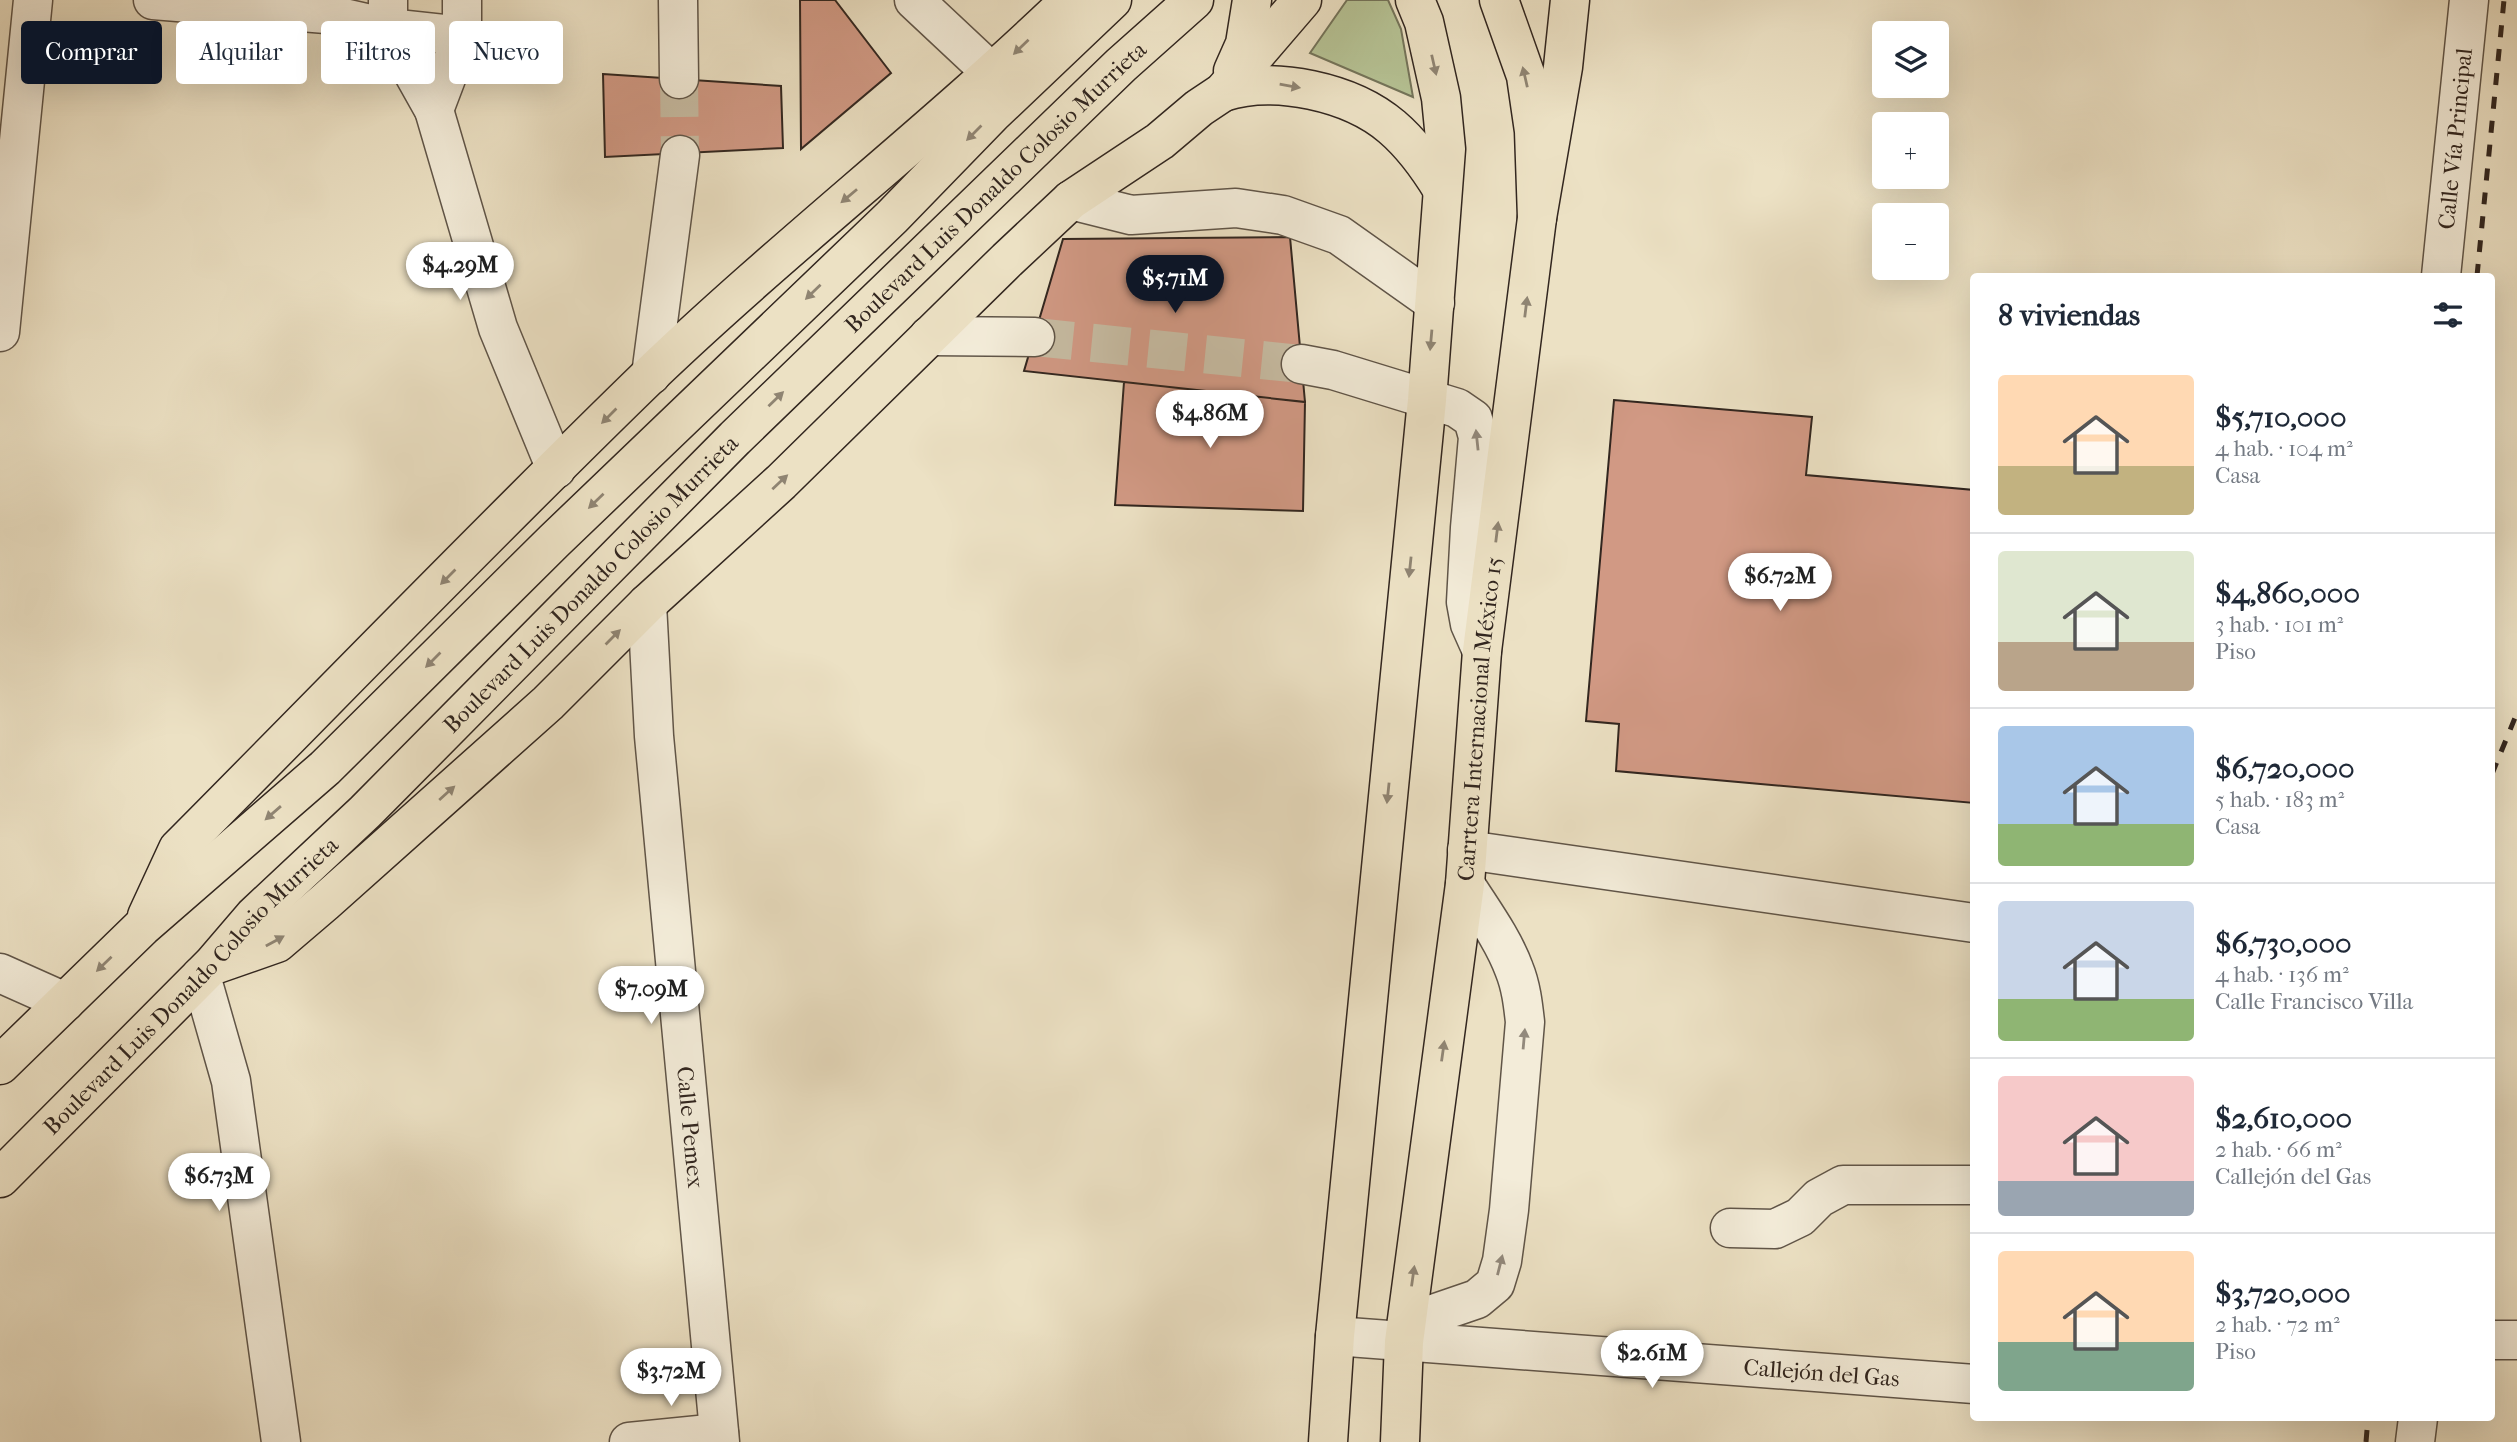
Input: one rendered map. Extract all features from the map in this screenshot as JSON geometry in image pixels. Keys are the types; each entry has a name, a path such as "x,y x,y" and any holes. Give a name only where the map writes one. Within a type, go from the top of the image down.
{"main road":[{"path":"142,927 178,849 556,469 651,375 776,259 993,74 1070,0"},
{"path":"0,1065 142,927 325,768 554,541 882,226 992,114 1112,0"},
{"name":"Boulevard Luis Donaldo Colosio Murrieta","path":"0,1178 206,971 254,916 365,812 734,438 1121,65 1195,0"},
{"path":"1223,92 1245,44 1252,0"},
{"path":"1223,92 1302,0"},
{"path":"1328,1442 1335,1336 1427,400 1446,149 1441,98 1424,22 1415,0"},
{"name":"Carrtera Internacional México 15","path":"1400,1442 1406,1333 1466,867 1482,651 1537,218 1534,131 1526,76 1499,0"},
{"path":"1537,218 1563,67 1570,0"},
{"path":"206,971 277,943 548,703 647,604 780,482 1071,200 1160,141 1199,108 1223,92 1242,85 1285,84 1320,92 1359,107 1390,125 1424,160 1442,190"}],"street":[{"path":"0,332 33,0"},
{"path":"153,0 327,14 462,18 435,110"},
{"path":"678,0 679,79"},
{"path":"914,0 993,74"},
{"name":"Calle Vía Principal","path":"2441,273 2469,0"},
{"path":"388,14 435,110 498,328 556,469"},
{"path":"651,375 680,155"},
{"path":"1071,200 1131,215 1236,208 1283,215 1339,235 1434,303"},
{"path":"929,335 1034,337"},
{"path":"1301,365 1333,370 1457,408 1473,419 1478,437 1466,602 1470,624 1482,651"},
{"name":"Calle Pemex","path":"647,604 654,736 719,1438"},
{"path":"1466,867 1970,923"},
{"path":"1406,1333 1477,1299 1495,1284 1502,1261 1509,1210 1525,1023 1522,994 1514,968 1466,867"},
{"path":"206,971 230,1081 281,1442"},
{"path":"0,973 65,1002"},
{"path":"1730,1228 1774,1229 1800,1217 1819,1198 1843,1185 1970,1185"},
{"name":"Callejón del Gas","path":"1335,1336 1406,1333 1970,1384"},
{"path":"2495,1340 2517,1340"},
{"path":"2416,1442 2418,1421"},
{"path":"629,1442 719,1438"}],"green space":[{"path":"1347,0 1388,0 1401,29 1413,97 1310,53"}],"building":[{"path":"800,0 835,0 891,73 801,149"},
{"path":"603,74 781,86 783,148 605,157"},
{"path":"1290,237 1305,402 1024,371 1063,239"},
{"path":"1124,382 1305,402 1303,511 1115,505"},
{"path":"1614,400 1812,417 1806,475 1970,490 1970,803 1616,771 1619,724 1586,721"}],"tunnel":[{"path":"679,79 680,155"},
{"path":"1035,337 1301,364"}],"railway":[{"path":"2477,273 2504,0"},
{"path":"2495,767 2517,713"},
{"path":"2366,1442 2368,1421"}]}
